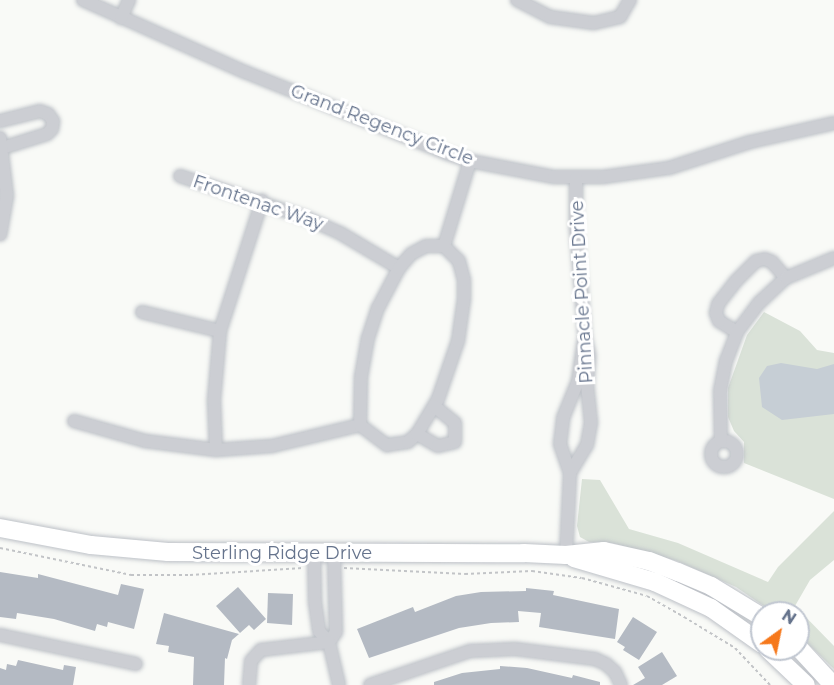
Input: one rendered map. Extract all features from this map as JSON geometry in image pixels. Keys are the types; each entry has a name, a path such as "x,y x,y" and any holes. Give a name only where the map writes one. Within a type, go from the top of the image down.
{"street":[{"name":"Grand Regency Circle","path":"83,0 104,5 121,18 388,130 470,161 554,177 576,178 632,174 669,168 750,142 834,123"},
{"path":"121,18 129,0"},
{"path":"517,0 550,17 594,23 620,17 630,0"},
{"path":"0,121 40,111 48,114 53,121 52,129 47,134 1,143 7,196 0,234"},
{"path":"444,246 470,161"},
{"name":"Frontenac Way","path":"180,176 262,201 323,225 399,268"},
{"name":"Pinnacle Point Drive","path":"570,473 587,445 591,423 588,406 589,355 585,337 576,226 576,178"},
{"path":"216,450 214,400 220,331 262,201"},
{"path":"74,421 145,441 216,450 272,446 360,425 387,445 408,442 417,434 434,406 446,380 458,341 464,299 464,280 459,261 444,246 426,246 411,254 399,268 378,308 368,338 361,377 360,425"},
{"path":"721,441 720,391 726,361 737,332 760,302 786,278 834,258"},
{"path":"737,332 719,321 716,313 718,304 735,282 756,261 765,259 772,262 786,278"},
{"path":"142,312 220,331"},
{"path":"570,405 578,381 585,337"},
{"name":"Pinnacle Point Drive","path":"566,555 570,473 560,444 563,418 570,405 588,406"},
{"path":"417,434 438,446 455,442 455,423 434,406"},
{"name":"Sterling Ridge Drive","path":"0,528 91,545 315,561 524,553 566,555 604,551 649,561 711,586 750,610"},
{"name":"Sterling Ridge Drive","path":"566,555 655,582 711,608 750,636"},
{"path":"315,561 315,602 319,631 329,642 339,685"},
{"path":"249,685 251,661 261,650 329,642 336,632 333,561"},
{"path":"0,635 136,664"},
{"path":"370,685 470,651 515,649 595,659 606,663 615,672 621,685"},
{"path":"810,660 833,685"},
{"path":"781,661 806,685"}],"path":[{"path":"0,548 131,575 190,575 315,561"},
{"path":"333,561 465,574 532,571 582,578 646,596 735,648 771,685"}],"shaded area":[{"path":"764,312 800,331 817,350 834,353 834,499 744,463 744,442 734,431 728,417 728,388 747,335"},
{"path":"781,363 817,369 834,364 834,414 782,420 762,407 759,378 767,366"},
{"path":"582,479 600,480 629,529 678,543 768,582 778,567 834,511 834,560 810,580 798,601 756,601 736,587 677,561 612,543 589,542 580,537 577,526"},
{"path":"810,621 834,646 834,669 810,646"}],"building":[{"path":"0,572 38,578 38,574 118,595 121,584 144,589 134,629 108,622 107,627 97,624 95,631 54,619 17,613 16,619 0,617"},
{"path":"238,587 266,619 254,630 249,625 240,633 216,606"},
{"path":"526,588 554,591 553,595 619,609 615,639 539,627 541,613 518,611 519,622 459,628 369,658 357,629 413,607 415,612 456,596 481,592 526,591"},
{"path":"268,593 293,594 292,625 267,623"},
{"path":"164,613 239,634 232,640 227,659 225,658 224,685 193,685 194,657 168,652 169,646 156,644"},
{"path":"633,617 657,632 639,660 623,650 625,647 617,642"},
{"path":"662,652 677,676 662,685 633,685 645,678 638,667"},
{"path":"18,660 63,670 64,665 76,667 73,685 0,685 0,668 6,670 7,664 16,666"},
{"path":"500,666 527,668 572,678 573,675 600,682 600,685 434,685 434,682 462,673 500,669"}]}
